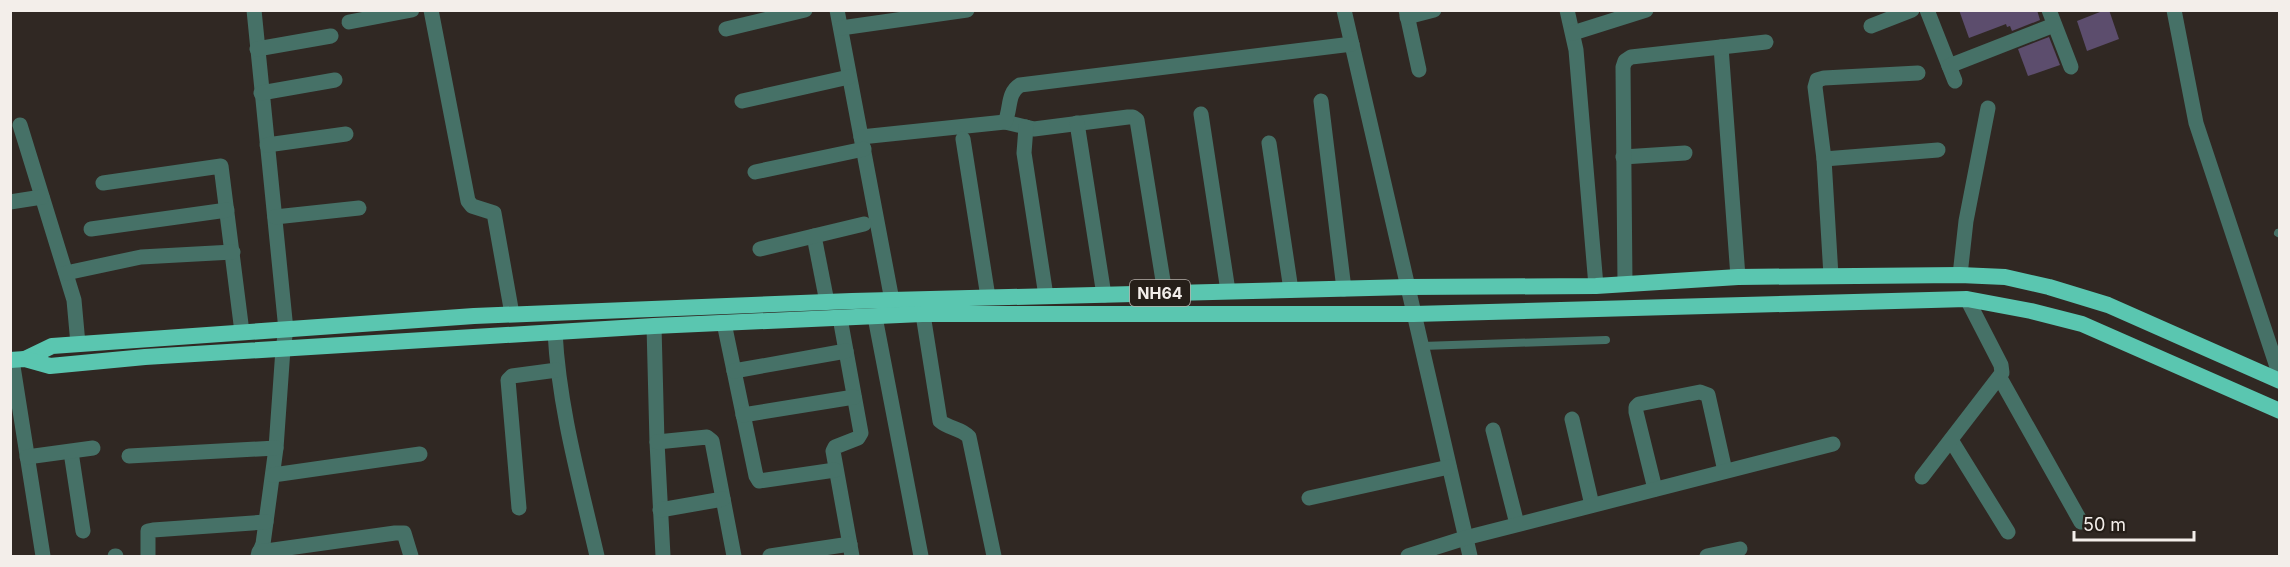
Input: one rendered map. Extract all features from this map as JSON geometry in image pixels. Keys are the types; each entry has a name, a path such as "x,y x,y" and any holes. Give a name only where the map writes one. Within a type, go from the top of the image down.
{"highway":[{"name":"NH64","path":"921,307 988,297 1409,287 1596,286 1738,277 1960,275 2005,277 2049,287 2108,305 2280,381"},
{"name":"NH64","path":"16,360 52,345 512,314 827,302 894,308 1414,314 1966,299 2031,311 2082,324 2280,411"},
{"name":"NH64","path":"16,360 51,366 145,357 555,332 875,316 894,308"}],"street":[{"path":"254,10 286,330 273,475 263,544 259,554 297,552 340,541 404,533 411,556"},
{"path":"349,22 412,10"},
{"path":"432,10 468,201 472,206 494,213 512,314"},
{"path":"726,29 804,10"},
{"path":"837,10 894,308"},
{"path":"841,28 967,10"},
{"path":"1344,10 1470,556"},
{"path":"1419,70 1407,14 1434,10"},
{"path":"1567,10 1576,50 1596,286"},
{"path":"1573,33 1646,10"},
{"path":"1871,26 1912,10"},
{"path":"1927,10 1955,81"},
{"path":"2174,10 2196,123 2280,376"},
{"path":"1949,66 2051,18 2071,67"},
{"path":"257,49 331,36"},
{"path":"1624,284 1623,67 1626,61 1631,57 1767,42"},
{"path":"1005,122 1012,94 1020,85 1352,44"},
{"path":"1721,47 1738,277"},
{"path":"1831,276 1824,159 1815,87 1817,80 1918,74"},
{"path":"742,101 849,77"},
{"path":"261,93 335,80"},
{"path":"1321,101 1344,289"},
{"path":"1960,275 1966,221 1988,108"},
{"path":"1201,114 1228,291"},
{"path":"755,172 863,143 1005,122 1034,129 1133,117 1137,120 1165,293"},
{"path":"1077,123 1104,295"},
{"path":"20,125 74,300 78,344"},
{"path":"1026,128 1024,153 1046,296"},
{"path":"267,145 346,134"},
{"path":"963,139 988,297"},
{"path":"1269,143 1291,290"},
{"path":"1824,159 1938,150"},
{"path":"1623,156 1685,153"},
{"path":"103,183 221,166 242,332"},
{"path":"10,202 42,197"},
{"path":"275,217 359,208"},
{"path":"91,229 227,210"},
{"path":"760,249 864,224"},
{"path":"814,236 827,302"},
{"path":"66,273 141,257 233,252"},
{"path":"1922,477 2002,373 2001,365 1966,299"},
{"path":"921,307 940,421 946,426 964,432 969,438 994,556"},
{"path":"875,316 921,556"},
{"path":"770,556 851,550 832,456 835,447 858,438 861,433 840,318"},
{"path":"724,323 756,476 759,481 835,470"},
{"path":"654,326 663,556"},
{"path":"555,332 557,370 572,456 597,556"},
{"path":"734,371 846,351"},
{"path":"16,360 27,457 43,556"},
{"path":"519,508 508,380 512,376 557,370"},
{"path":"2000,378 2081,522"},
{"path":"1655,489 1636,412 1639,404 1700,392 1708,395 1725,471"},
{"path":"743,415 854,397"},
{"path":"1572,419 1592,505"},
{"path":"1493,430 1517,524"},
{"path":"657,442 707,437 712,441 734,556"},
{"path":"1951,440 2008,532"},
{"path":"1408,556 1517,524 1833,444"},
{"path":"27,457 93,448"},
{"path":"129,456 276,448"},
{"path":"71,452 83,531"},
{"path":"273,475 420,454"},
{"path":"1309,498 1449,467"},
{"path":"660,510 723,499"},
{"path":"148,556 148,531 266,522"},
{"path":"340,541 343,556"},
{"path":"1707,556 1740,549"}],"lane":[{"path":"1422,346 1605,340"}],"building":[{"path":"1959,10 2037,10 2040,20 2012,31 2006,24 1969,38"},
{"path":"2109,10 2119,39 2087,51 2077,21"},
{"path":"2049,37 2060,65 2028,76 2018,49"}]}
